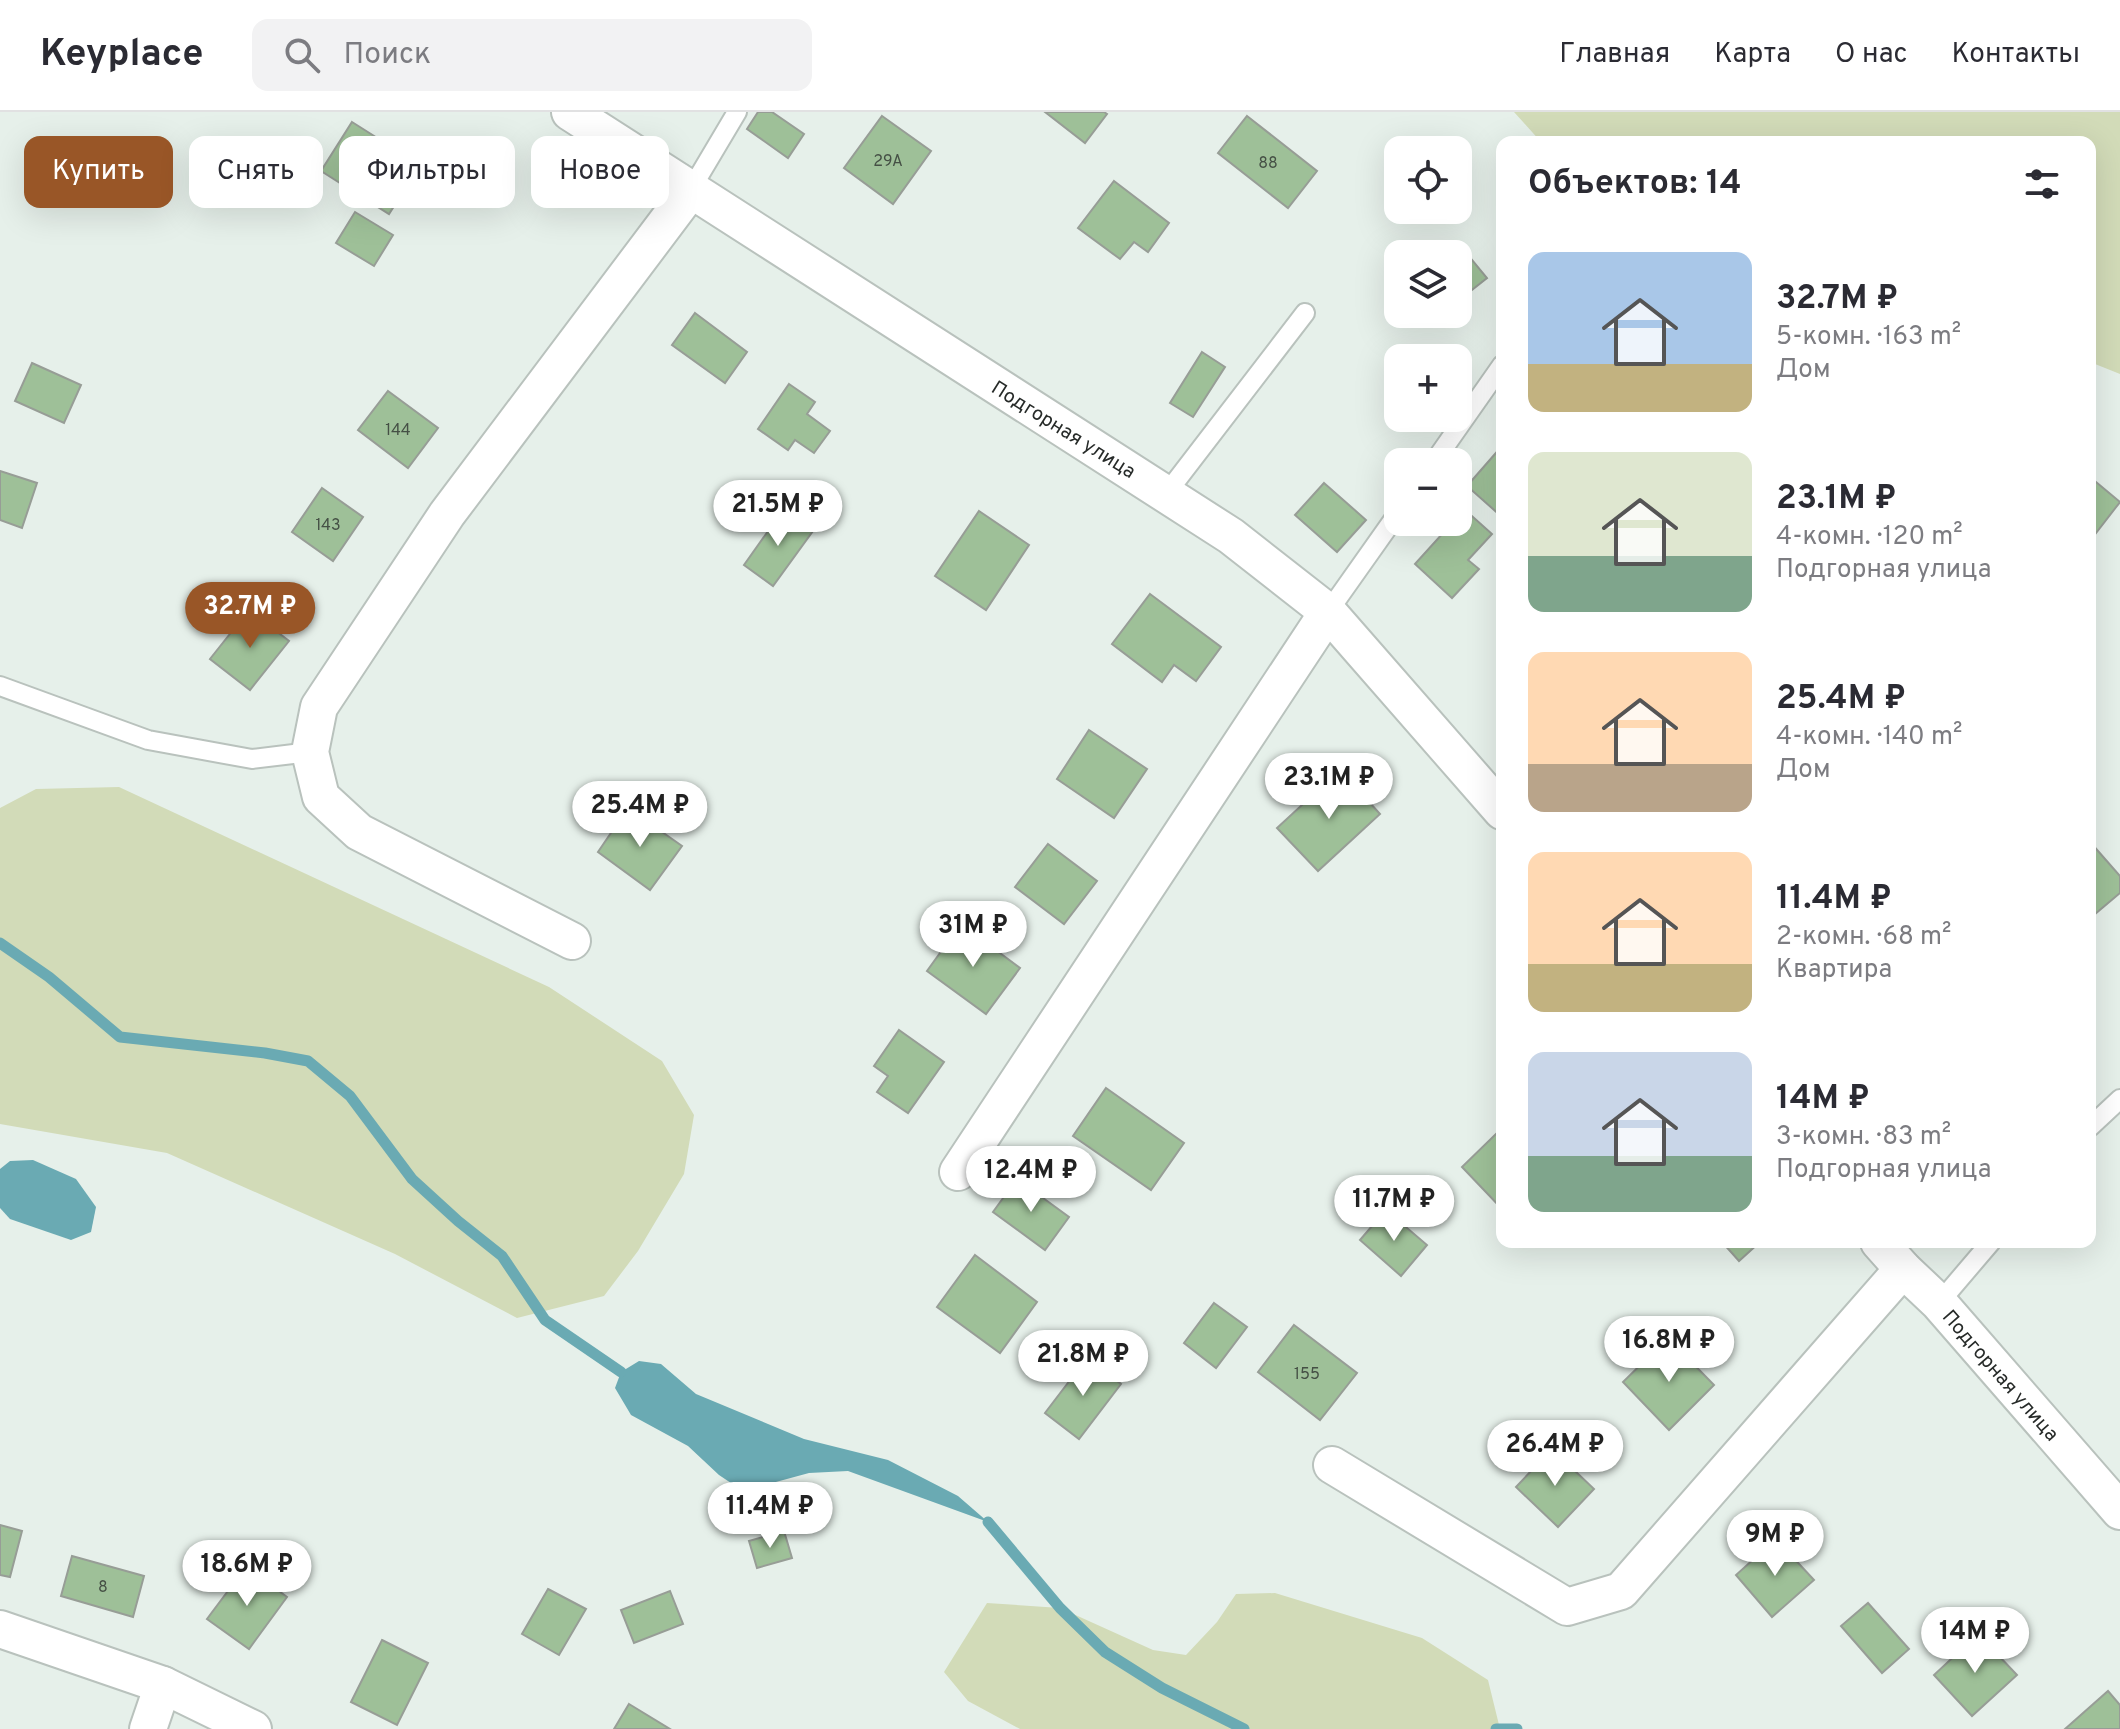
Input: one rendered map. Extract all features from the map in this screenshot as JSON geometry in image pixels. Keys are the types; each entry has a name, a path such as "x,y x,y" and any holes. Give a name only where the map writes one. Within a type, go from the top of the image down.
{"street":[{"name":"Подгорная улица","path":"570,112 1231,536 1328,612 1496,804"},
{"path":"572,941 359,832 321,797 310,752 319,707 447,514 690,191"},
{"path":"958,1172 1328,612"},
{"name":"Подгорная улица","path":"1884,1248 1939,1303 2120,1511"},
{"path":"1332,1465 1567,1607 1621,1591 1903,1269"},
{"path":"0,1629 163,1685 253,1729"},
{"path":"148,1729 163,1685"}],"lane":[{"path":"690,191 737,112"},
{"path":"1166,494 1305,313"},
{"path":"1444,448 1496,374"},
{"path":"1328,612 1384,533"},
{"path":"0,686 148,740 252,759 310,752"},
{"path":"2096,1121 2120,1099"},
{"path":"1939,1303 1986,1248"}],"green space":[{"path":"1514,112 2120,112 2120,374 2096,364 2096,136 1536,136"},
{"path":"119,787 549,987 662,1061 694,1115 684,1174 638,1251 604,1296 517,1318 395,1254 167,1153 0,1124 0,808 36,789"},
{"path":"1275,1593 1422,1638 1488,1680 1500,1729 1020,1729 968,1701 944,1672 987,1603 1060,1608 1153,1650 1186,1655 1217,1622 1236,1594"}],"water":[{"path":"33,1160 76,1179 96,1207 91,1232 71,1240 10,1219 0,1208 0,1169 10,1161"},
{"path":"639,1361 661,1364 696,1394 804,1439 888,1460 958,1496 988,1522 848,1471 809,1473 740,1489 719,1475 688,1446 631,1415 615,1388 621,1372"}],"building":[{"path":"758,112 772,112 804,134 788,158 747,129"},
{"path":"1045,112 1104,112 1107,114 1085,143"},
{"path":"882,116 931,151 893,204 844,168"},
{"path":"1247,116 1317,171 1288,208 1218,153"},
{"path":"352,122 374,136 343,136"},
{"path":"339,143 339,182 323,172"},
{"path":"1114,181 1169,223 1148,252 1134,242 1120,259 1078,228"},
{"path":"355,212 393,235 374,266 336,243"},
{"path":"1472,260 1487,278 1472,290"},
{"path":"695,313 747,352 725,383 672,345"},
{"path":"1202,352 1225,367 1193,417 1170,403"},
{"path":"32,363 81,385 64,423 15,401"},
{"path":"789,384 815,402 807,414 830,431 814,453 795,440 788,450 758,429"},
{"path":"388,391 438,428 408,468 358,430"},
{"path":"1496,453 1496,512 1472,490 1472,480"},
{"path":"0,471 37,483 22,528 0,520"},
{"path":"2096,482 2120,502 2096,533"},
{"path":"1324,483 1366,520 1337,552 1295,515"},
{"path":"322,488 363,517 333,561 292,532"},
{"path":"783,510 813,531 773,586 744,565"},
{"path":"979,511 1029,545 986,610 935,576"},
{"path":"1472,516 1492,534 1468,560 1479,569 1452,598 1415,564 1440,536 1472,536"},
{"path":"1150,594 1221,647 1196,681 1174,665 1162,682 1112,644"},
{"path":"249,610 289,641 250,690 210,659"},
{"path":"1089,730 1147,769 1114,818 1057,779"},
{"path":"1340,770 1380,814 1318,871 1277,828"},
{"path":"628,808 682,846 650,890 598,852"},
{"path":"1048,844 1097,881 1064,924 1015,887"},
{"path":"2096,849 2120,876 2120,893 2096,913"},
{"path":"961,924 1020,968 986,1014 927,971"},
{"path":"899,1030 944,1062 908,1113 877,1092 888,1076 874,1066"},
{"path":"1106,1088 1184,1143 1151,1190 1073,1136"},
{"path":"1496,1134 1496,1203 1462,1167"},
{"path":"1017,1179 1069,1217 1045,1250 993,1212"},
{"path":"1386,1210 1427,1245 1401,1276 1360,1240"},
{"path":"1727,1248 1753,1248 1739,1261"},
{"path":"975,1255 1037,1302 1000,1353 937,1307"},
{"path":"1214,1303 1247,1327 1216,1368 1184,1343"},
{"path":"1294,1325 1357,1373 1320,1420 1258,1372"},
{"path":"1668,1338 1714,1385 1669,1430 1623,1382"},
{"path":"1087,1358 1121,1384 1079,1439 1045,1413"},
{"path":"1552,1449 1594,1489 1558,1527 1516,1487"},
{"path":"0,1525 22,1531 10,1577 0,1575"},
{"path":"784,1531 792,1558 757,1568 749,1541"},
{"path":"1776,1539 1814,1580 1772,1617 1736,1575"},
{"path":"72,1556 144,1576 133,1617 61,1596"},
{"path":"246,1567 287,1597 249,1649 207,1619"},
{"path":"548,1589 586,1609 559,1655 522,1634"},
{"path":"670,1591 683,1624 634,1643 621,1610"},
{"path":"1868,1603 1909,1649 1882,1673 1841,1626"},
{"path":"1978,1634 2017,1675 1972,1716 1934,1675"},
{"path":"382,1640 428,1663 397,1725 351,1702"},
{"path":"2108,1691 2120,1705 2120,1729 2065,1729"},
{"path":"629,1704 670,1729 614,1729"}],"waterway":[{"path":"0,943 49,977 120,1037 265,1053 308,1061 350,1096 412,1179 502,1256 545,1320 621,1372"},
{"path":"988,1522 1060,1608 1105,1652 1162,1688 1244,1729"},
{"path":"1496,1729 1517,1729"}]}
